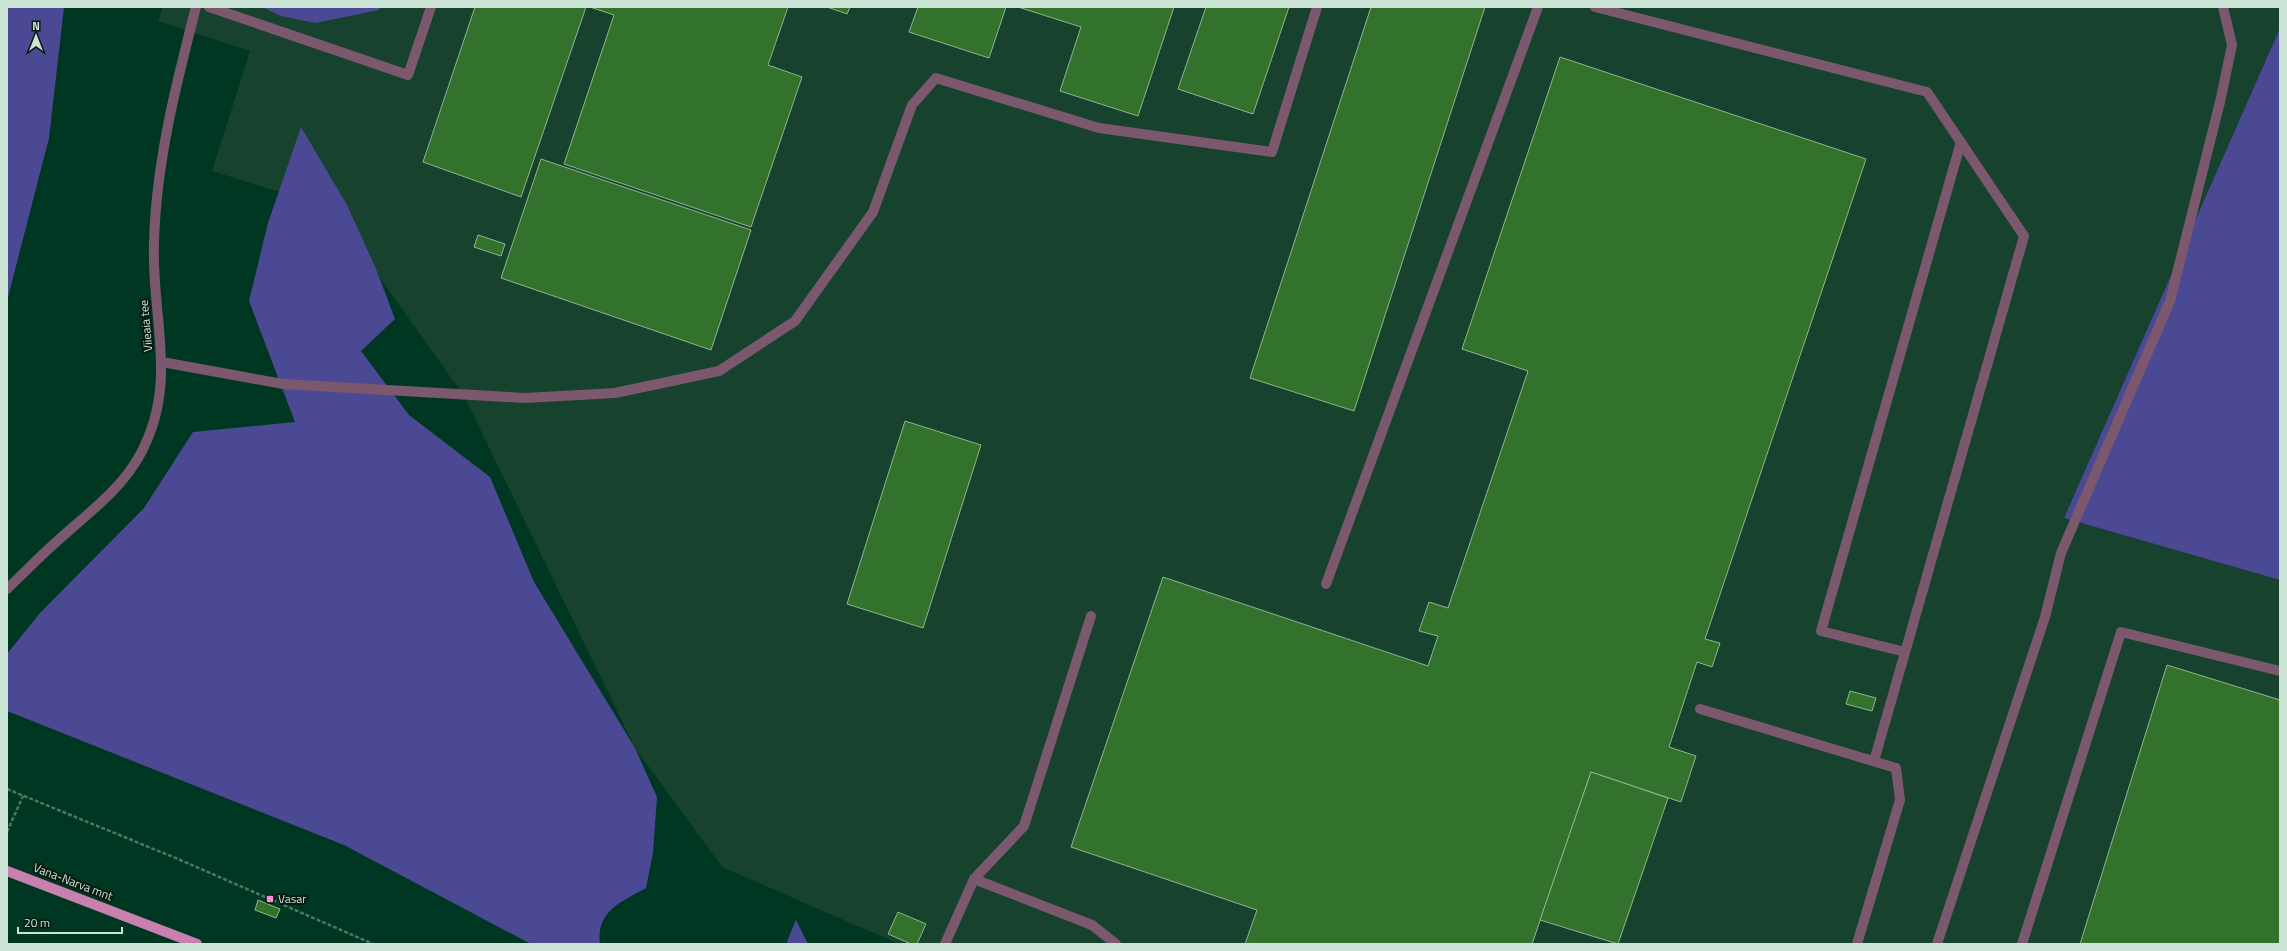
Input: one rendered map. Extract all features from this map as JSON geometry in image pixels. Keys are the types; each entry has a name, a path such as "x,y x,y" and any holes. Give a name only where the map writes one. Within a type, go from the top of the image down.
{"main road":[{"name":"Vana-Narva mnt","path":"7,870 197,944"}],"street":[{"name":"Viieaia tee","path":"7,589 54,544 114,491 141,454 157,413 162,362 154,244 162,153 173,95 196,7"},
{"path":"209,7 408,75 431,7"},
{"path":"162,362 284,384 525,398 615,394 719,371 795,321 873,212 912,105 936,78 1099,128 1272,152 1317,7"},
{"path":"1326,584 1538,7"},
{"path":"1595,7 1927,92 2024,236 1874,762"},
{"path":"1937,944 2045,617 2061,553 2170,301 2220,102 2232,45 2223,7"},
{"path":"1905,652 1821,631 1961,142"},
{"path":"945,944 974,879 1024,826 1091,616"},
{"path":"2022,944 2121,632 2280,671"},
{"path":"1700,709 1896,768 1900,800 1857,944"},
{"path":"974,879 1092,925 1116,944"}],"path":[{"path":"7,790 178,859 373,944"},
{"path":"7,832 23,796"}],"shaded area":[{"path":"7,7 64,7 49,138 7,301"},
{"path":"163,7 2280,7 2280,28 2064,518 2280,580 2280,944 899,944 722,867 635,748 464,396 330,208 212,171 250,51 158,21"},
{"path":"262,7 380,7 379,10 315,23 281,16"},
{"path":"2280,28 2280,580 2064,518"},
{"path":"301,127 347,205 376,269 395,319 361,351 409,415 490,477 534,582 635,748 657,797 653,853 646,888 619,903 606,915 602,923 600,944 531,944 344,845 7,711 7,654 40,613 144,508 193,432 295,422 249,301 268,223"},
{"path":"796,920 808,944 786,944"}],"building":[{"path":"475,7 586,7 521,197 423,162"},
{"path":"590,7 788,7 768,65 802,77 751,227 564,164 614,15"},
{"path":"827,7 850,7 847,14"},
{"path":"918,7 1006,7 989,58 909,32"},
{"path":"1018,7 1174,7 1138,116 1060,91 1081,27"},
{"path":"1206,7 1289,7 1253,114 1178,89"},
{"path":"1371,7 1485,7 1354,411 1250,378"},
{"path":"1560,57 1866,159 1705,639 1720,643 1712,667 1697,662 1669,747 1696,756 1681,802 1591,772 1532,944 1245,944 1257,910 1071,847 1163,577 1428,666 1438,636 1419,631 1429,602 1448,608 1528,371 1462,349"},
{"path":"541,159 751,230 711,350 501,278"},
{"path":"478,235 505,244 501,256 474,247"},
{"path":"905,421 981,445 923,628 847,604"},
{"path":"2167,665 2280,700 2280,944 2080,944"},
{"path":"1850,691 1876,698 1872,711 1846,704"},
{"path":"1591,772 1668,798 1618,944 1540,920"},
{"path":"258,900 280,909 276,918 255,910"},
{"path":"898,912 926,924 917,944 911,944 888,934"}],"place":[{"name":"Vasar","path":"270,899"}]}
